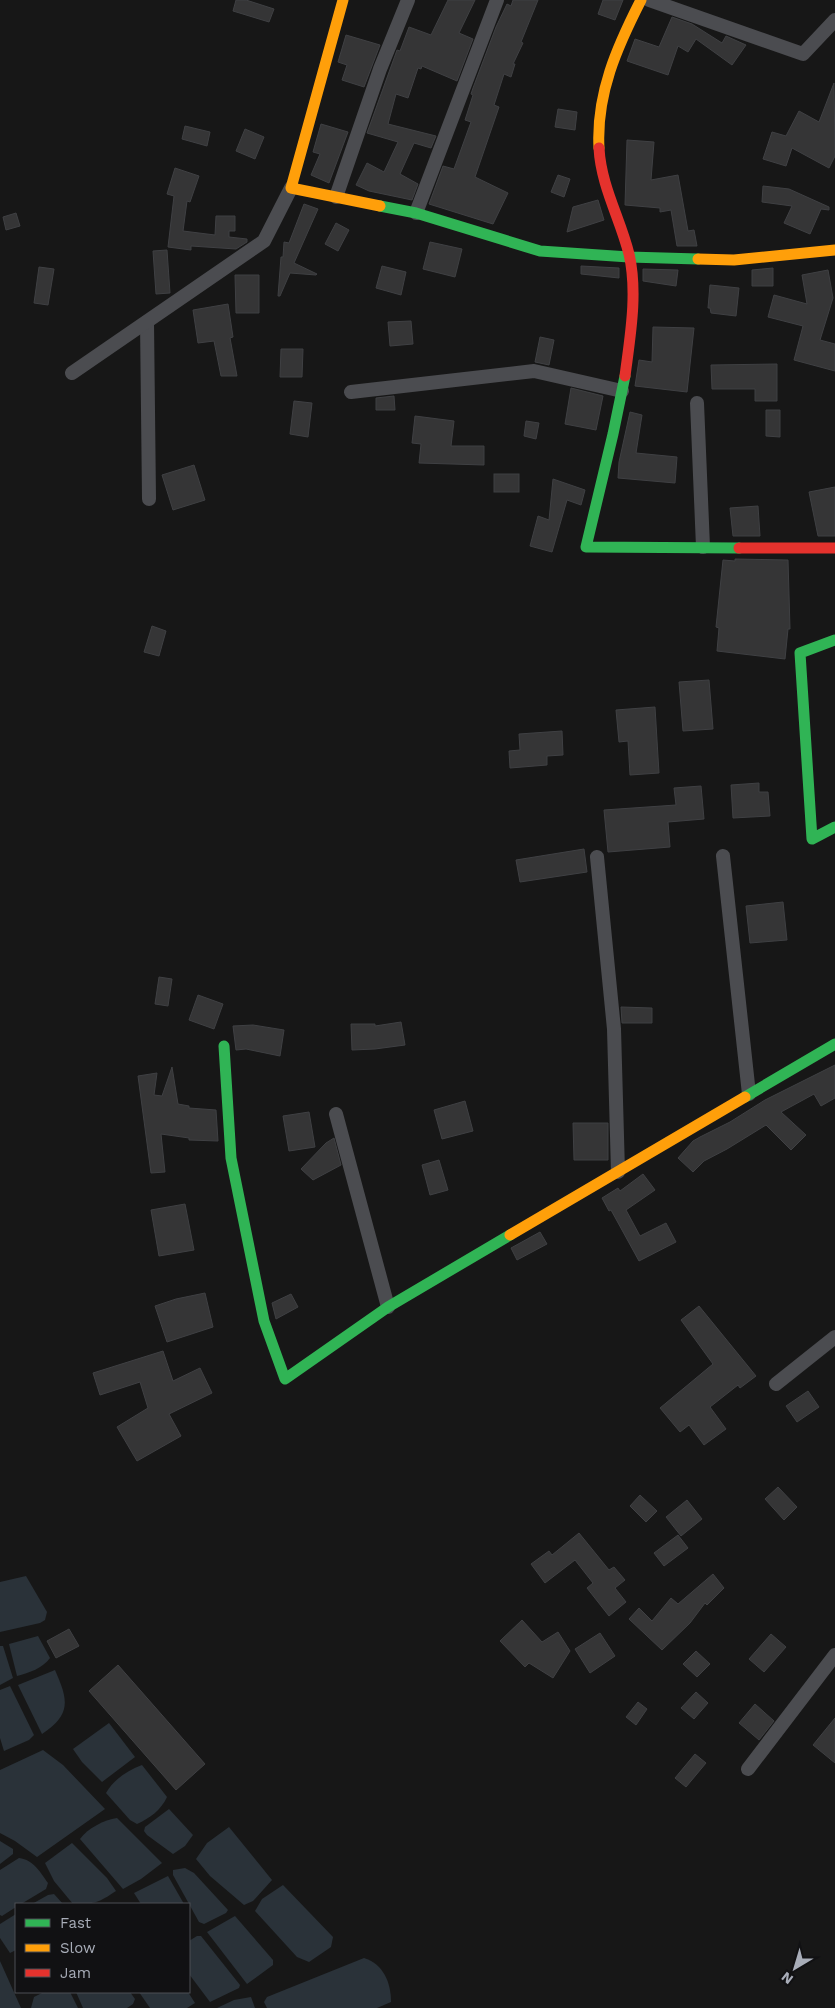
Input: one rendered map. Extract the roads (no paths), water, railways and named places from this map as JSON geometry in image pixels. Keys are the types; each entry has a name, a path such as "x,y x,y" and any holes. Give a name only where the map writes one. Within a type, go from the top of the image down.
{"street":[{"path":"72,373 264,242 291,188 343,0"},
{"path":"336,197 380,69 408,0"},
{"path":"416,213 497,0"},
{"path":"641,0 620,42 605,79 597,130 604,179 629,257 631,320 622,391 586,547 835,548"},
{"path":"649,0 803,54 835,20"},
{"path":"291,188 416,213 540,251 629,257 734,260 835,250"},
{"path":"147,322 148,499"},
{"path":"351,392 534,371 622,391"},
{"path":"697,403 704,547"},
{"path":"835,640 800,653 812,839 835,827"},
{"path":"723,856 749,1094"},
{"path":"597,857 614,1029 618,1172"},
{"path":"224,1046 231,1158 264,1321 285,1379 388,1307 835,1044"},
{"path":"336,1114 388,1307"},
{"path":"776,1384 835,1337"},
{"path":"748,1768 835,1656"}]}
